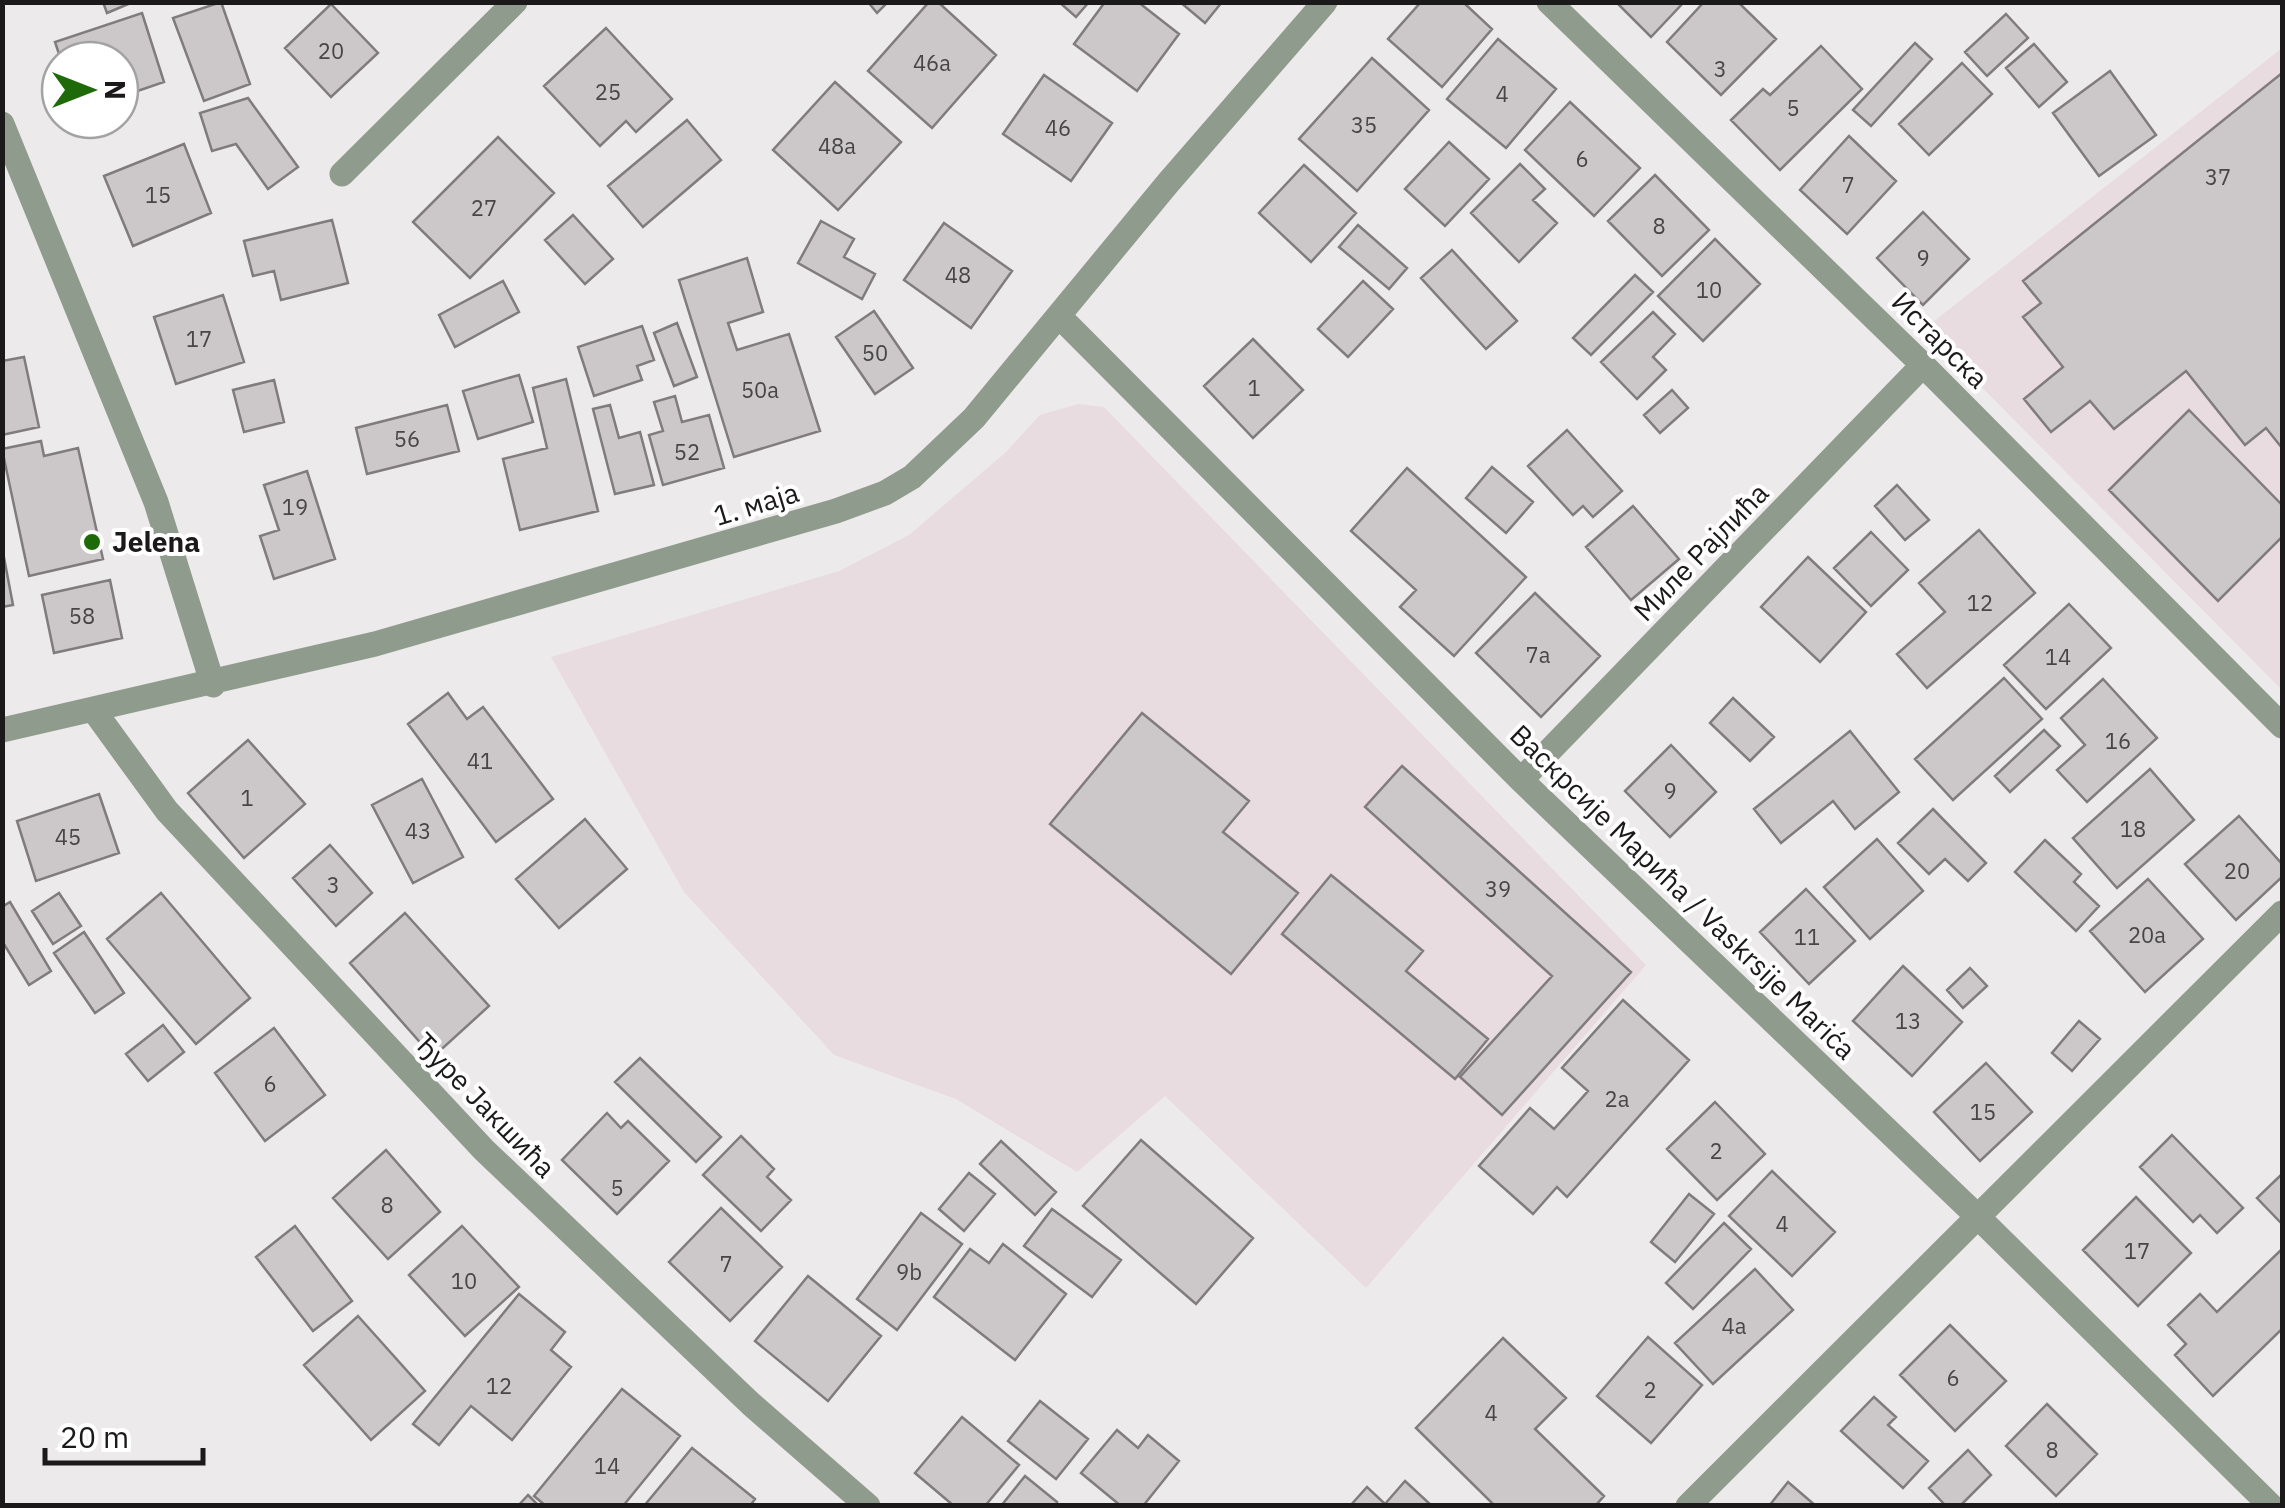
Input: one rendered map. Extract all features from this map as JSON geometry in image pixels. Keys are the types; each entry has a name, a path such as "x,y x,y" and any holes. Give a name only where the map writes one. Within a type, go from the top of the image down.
{"street":[{"path":"342,174 515,2"},
{"name":"1. маја","path":"2,730 213,685 634,571 885,493 944,450 1326,2"},
{"name":"Истарска","path":"1549,2 1923,365 2282,726"},
{"path":"2,124 156,502 213,685"},
{"name":"Васкрсије Марића / Vaskrsije Marića","path":"1059,316 1521,780 1977,1216 2271,1506"},
{"name":"Миле Рајлића","path":"1521,780 1923,365"},
{"name":"Ђуре Јакшића","path":"95,712 167,811 484,1150 751,1404 868,1506"},
{"path":"1688,1506 2282,913"}],"shaded area":[{"path":"2282,48 2282,690 1924,329"},
{"path":"1078,404 1104,407 1646,965 1366,1288 1165,1096 1077,1172 956,1099 834,1055 684,892 551,657 839,571 909,535 1006,452 1040,415"}],"building":[{"path":"103,2 133,2 107,13"},
{"path":"221,2 250,84 204,101 173,18"},
{"path":"868,2 888,2 877,13"},
{"path":"929,2 938,2 996,55 932,128 868,71"},
{"path":"1059,2 1089,2 1076,17"},
{"path":"1105,2 1138,2 1179,34 1137,91 1074,44"},
{"path":"1180,2 1222,2 1205,23"},
{"path":"1421,2 1463,2 1492,29 1442,87 1388,39"},
{"path":"1616,2 1684,2 1651,37"},
{"path":"1704,2 1738,2 1776,39 1721,95 1667,42"},
{"path":"331,4 378,53 331,97 285,48"},
{"path":"142,13 164,82 140,90 140,40 61,40"},
{"path":"2006,14 2028,38 1987,76 1965,52"},
{"path":"606,28 672,99 636,132 626,121 600,146 544,86"},
{"path":"1498,39 1556,89 1506,148 1447,99"},
{"path":"1915,43 1932,59 1871,126 1853,110"},
{"path":"2034,44 2067,82 2039,107 2006,68"},
{"path":"1821,46 1862,89 1780,170 1731,120 1763,89 1770,95"},
{"path":"1372,58 1429,110 1357,191 1299,139"},
{"path":"1962,63 1992,94 1929,155 1899,124"},
{"path":"2110,71 2156,135 2099,176 2053,113"},
{"path":"2282,73 2282,448 2266,428 2245,445 2186,371 2114,429 2090,401 2051,432 2024,399 2063,367 2023,317 2041,303 2023,281"},
{"path":"1044,75 1112,123 1071,181 1003,134"},
{"path":"835,82 901,142 838,210 773,150"},
{"path":"248,98 298,167 268,189 236,144 212,151 200,113"},
{"path":"1570,102 1640,168 1594,216 1525,150"},
{"path":"687,120 721,160 643,227 608,186"},
{"path":"1849,136 1896,181 1847,234 1800,190"},
{"path":"498,137 554,193 470,278 413,222"},
{"path":"1449,142 1489,179 1445,226 1405,189"},
{"path":"184,144 211,213 133,246 104,176"},
{"path":"1520,164 1545,189 1533,200 1557,223 1519,262 1471,213"},
{"path":"1304,165 1356,213 1311,262 1259,213"},
{"path":"1655,175 1709,230 1662,276 1608,221"},
{"path":"1923,212 1969,259 1923,305 1877,258"},
{"path":"573,215 613,259 585,284 545,240"},
{"path":"332,220 348,283 281,300 274,271 253,276 244,241"},
{"path":"821,221 854,239 844,257 875,274 862,299 798,263"},
{"path":"944,223 1012,271 971,328 904,280"},
{"path":"1358,225 1407,268 1389,289 1339,247"},
{"path":"1715,239 1760,284 1703,341 1658,296"},
{"path":"1452,250 1517,321 1486,349 1421,278"},
{"path":"747,258 763,312 728,323 737,350 789,334 820,431 734,457 679,280"},
{"path":"1635,275 1653,292 1591,355 1573,338"},
{"path":"503,281 519,312 455,347 439,315"},
{"path":"1363,281 1393,309 1348,357 1318,329"},
{"path":"223,295 244,362 176,384 154,317"},
{"path":"874,311 913,368 875,394 836,337"},
{"path":"1653,312 1675,334 1653,357 1666,370 1637,399 1601,362"},
{"path":"677,323 697,377 674,386 654,333"},
{"path":"642,326 654,360 637,366 642,380 594,396 578,347"},
{"path":"1253,339 1303,390 1253,438 1204,386"},
{"path":"24,357 39,427 2,435 2,361"},
{"path":"519,375 533,422 478,439 463,391"},
{"path":"566,379 598,511 520,530 503,459 547,448 533,388"},
{"path":"274,380 284,422 244,432 233,390"},
{"path":"1672,390 1688,408 1660,433 1644,415"},
{"path":"675,396 682,422 709,415 724,468 663,485 649,435 663,431 654,402"},
{"path":"447,405 459,451 367,474 356,428"},
{"path":"610,405 619,438 640,432 654,485 615,494 593,409"},
{"path":"2189,410 2282,505 2282,537 2218,601 2109,490"},
{"path":"1567,430 1622,491 1593,517 1583,506 1573,515 1528,466"},
{"path":"41,441 44,456 78,448 103,559 29,576 2,449"},
{"path":"1492,467 1533,502 1506,533 1466,498"},
{"path":"1407,468 1526,577 1454,656 1400,607 1416,590 1351,531"},
{"path":"307,471 335,559 274,579 260,536 279,530 264,485"},
{"path":"1897,485 1929,520 1905,540 1875,506"},
{"path":"1633,506 1679,559 1631,600 1586,547"},
{"path":"1979,530 2035,593 1927,688 1897,654 1945,612 1919,583"},
{"path":"1871,532 1908,570 1871,606 1834,568"},
{"path":"2,547 13,605 2,607"},
{"path":"1808,557 1866,612 1820,662 1761,607"},
{"path":"110,580 122,638 54,653 42,595"},
{"path":"1535,593 1600,656 1541,717 1476,653"},
{"path":"2069,604 2111,648 2046,709 2004,665"},
{"path":"2004,678 2042,719 1953,800 1915,759"},
{"path":"2103,679 2157,738 2087,802 2057,770 2085,745 2061,718"},
{"path":"448,693 467,719 483,707 553,799 496,842 408,724"},
{"path":"1733,698 1774,737 1750,761 1710,723"},
{"path":"1142,713 1249,801 1223,832 1298,893 1231,974 1050,824"},
{"path":"2044,730 2060,746 2010,792 1995,776"},
{"path":"1850,731 1899,792 1855,829 1833,801 1781,843 1754,809"},
{"path":"248,740 305,804 244,858 188,793"},
{"path":"1671,745 1716,792 1670,837 1625,791"},
{"path":"1402,766 1631,972 1502,1115 1460,1077 1552,976 1365,807"},
{"path":"2150,769 2194,820 2117,888 2073,838"},
{"path":"422,779 463,857 413,883 372,805"},
{"path":"99,794 119,853 36,881 17,821"},
{"path":"1933,809 1986,863 1968,881 1945,859 1929,874 1898,843"},
{"path":"2239,816 2282,864 2282,877 2236,920 2185,864"},
{"path":"585,819 627,869 559,928 516,879"},
{"path":"1877,839 1923,891 1870,939 1824,887"},
{"path":"2045,840 2081,874 2074,882 2099,906 2076,931 2015,872"},
{"path":"330,845 372,893 336,926 293,878"},
{"path":"1331,875 1423,951 1406,971 1488,1039 1455,1079 1282,934"},
{"path":"2148,879 2203,939 2145,992 2090,931"},
{"path":"1806,889 1855,941 1809,984 1760,932"},
{"path":"59,893 81,926 53,944 32,911"},
{"path":"161,893 250,998 196,1044 107,939"},
{"path":"10,902 51,971 29,985 2,941 2,907"},
{"path":"405,913 489,1006 433,1057 350,963"},
{"path":"84,932 124,993 95,1013 54,953"},
{"path":"1903,966 1962,1022 1912,1076 1853,1021"},
{"path":"1970,968 1987,986 1963,1008 1947,990"},
{"path":"1623,1000 1689,1060 1567,1197 1557,1187 1533,1214 1479,1166 1530,1108 1554,1129 1588,1091 1562,1068"},
{"path":"2079,1021 2100,1039 2072,1071 2052,1053"},
{"path":"163,1025 184,1052 148,1081 126,1054"},
{"path":"274,1028 325,1095 265,1141 215,1073"},
{"path":"640,1058 721,1137 696,1162 615,1082"},
{"path":"1986,1063 2032,1112 1980,1161 1934,1112"},
{"path":"1715,1102 1765,1154 1717,1200 1667,1149"},
{"path":"607,1113 621,1128 628,1121 669,1161 617,1214 562,1160"},
{"path":"2172,1135 2243,1208 2217,1233 2200,1215 2193,1222 2140,1167"},
{"path":"741,1136 774,1169 767,1177 791,1200 761,1231 703,1175"},
{"path":"1141,1140 1253,1238 1196,1304 1083,1206"},
{"path":"1001,1141 1056,1192 1035,1215 980,1164"},
{"path":"386,1150 440,1212 388,1259 333,1198"},
{"path":"1772,1171 1835,1232 1792,1276 1729,1216"},
{"path":"969,1173 995,1194 964,1231 939,1209"},
{"path":"2282,1174 2282,1224 2257,1198"},
{"path":"1689,1194 1714,1214 1675,1262 1651,1242"},
{"path":"2136,1197 2191,1253 2138,1306 2083,1250"},
{"path":"721,1208 782,1267 730,1321 669,1262"},
{"path":"1052,1209 1121,1260 1092,1297 1024,1246"},
{"path":"921,1213 962,1244 897,1330 857,1299"},
{"path":"1724,1223 1751,1249 1693,1309 1666,1283"},
{"path":"295,1226 352,1301 313,1331 256,1257"},
{"path":"462,1226 519,1287 465,1336 409,1275"},
{"path":"1003,1244 1066,1294 1015,1360 934,1297 970,1249 989,1263"},
{"path":"2282,1249 2282,1329 2213,1396 2175,1355 2186,1344 2168,1325 2200,1294 2217,1312"},
{"path":"1755,1269 1793,1310 1713,1384 1675,1343"},
{"path":"808,1276 881,1336 828,1401 755,1341"},
{"path":"519,1294 565,1332 551,1350 571,1367 512,1440 471,1406 439,1445 413,1424"},
{"path":"358,1316 425,1391 371,1440 304,1365"},
{"path":"1950,1325 2006,1381 1955,1431 1900,1375"},
{"path":"1648,1337 1702,1385 1651,1443 1597,1396"},
{"path":"1503,1338 1566,1398 1535,1429 1604,1496 1595,1506 1495,1506 1416,1428"},
{"path":"622,1389 680,1436 623,1506 546,1506 534,1496"},
{"path":"1874,1397 1896,1417 1888,1425 1928,1461 1903,1488 1841,1431"},
{"path":"1040,1401 1088,1439 1056,1479 1008,1441"},
{"path":"2047,1404 2097,1454 2056,1496 2006,1446"},
{"path":"962,1417 1019,1465 985,1506 954,1506 915,1473"},
{"path":"1117,1430 1138,1448 1148,1435 1179,1461 1143,1506 1121,1506 1081,1473"},
{"path":"692,1448 755,1499 750,1506 644,1506"},
{"path":"1968,1450 1991,1475 1960,1506 1946,1506 1929,1488"},
{"path":"1025,1476 1057,1502 1054,1506 1001,1506"},
{"path":"1405,1481 1432,1506 1350,1506 1367,1487 1385,1504"},
{"path":"1788,1482 1816,1506 1769,1506"},
{"path":"528,1495 539,1506 518,1506"}],"place":[{"name":"Jelena","path":"92,542"}]}
